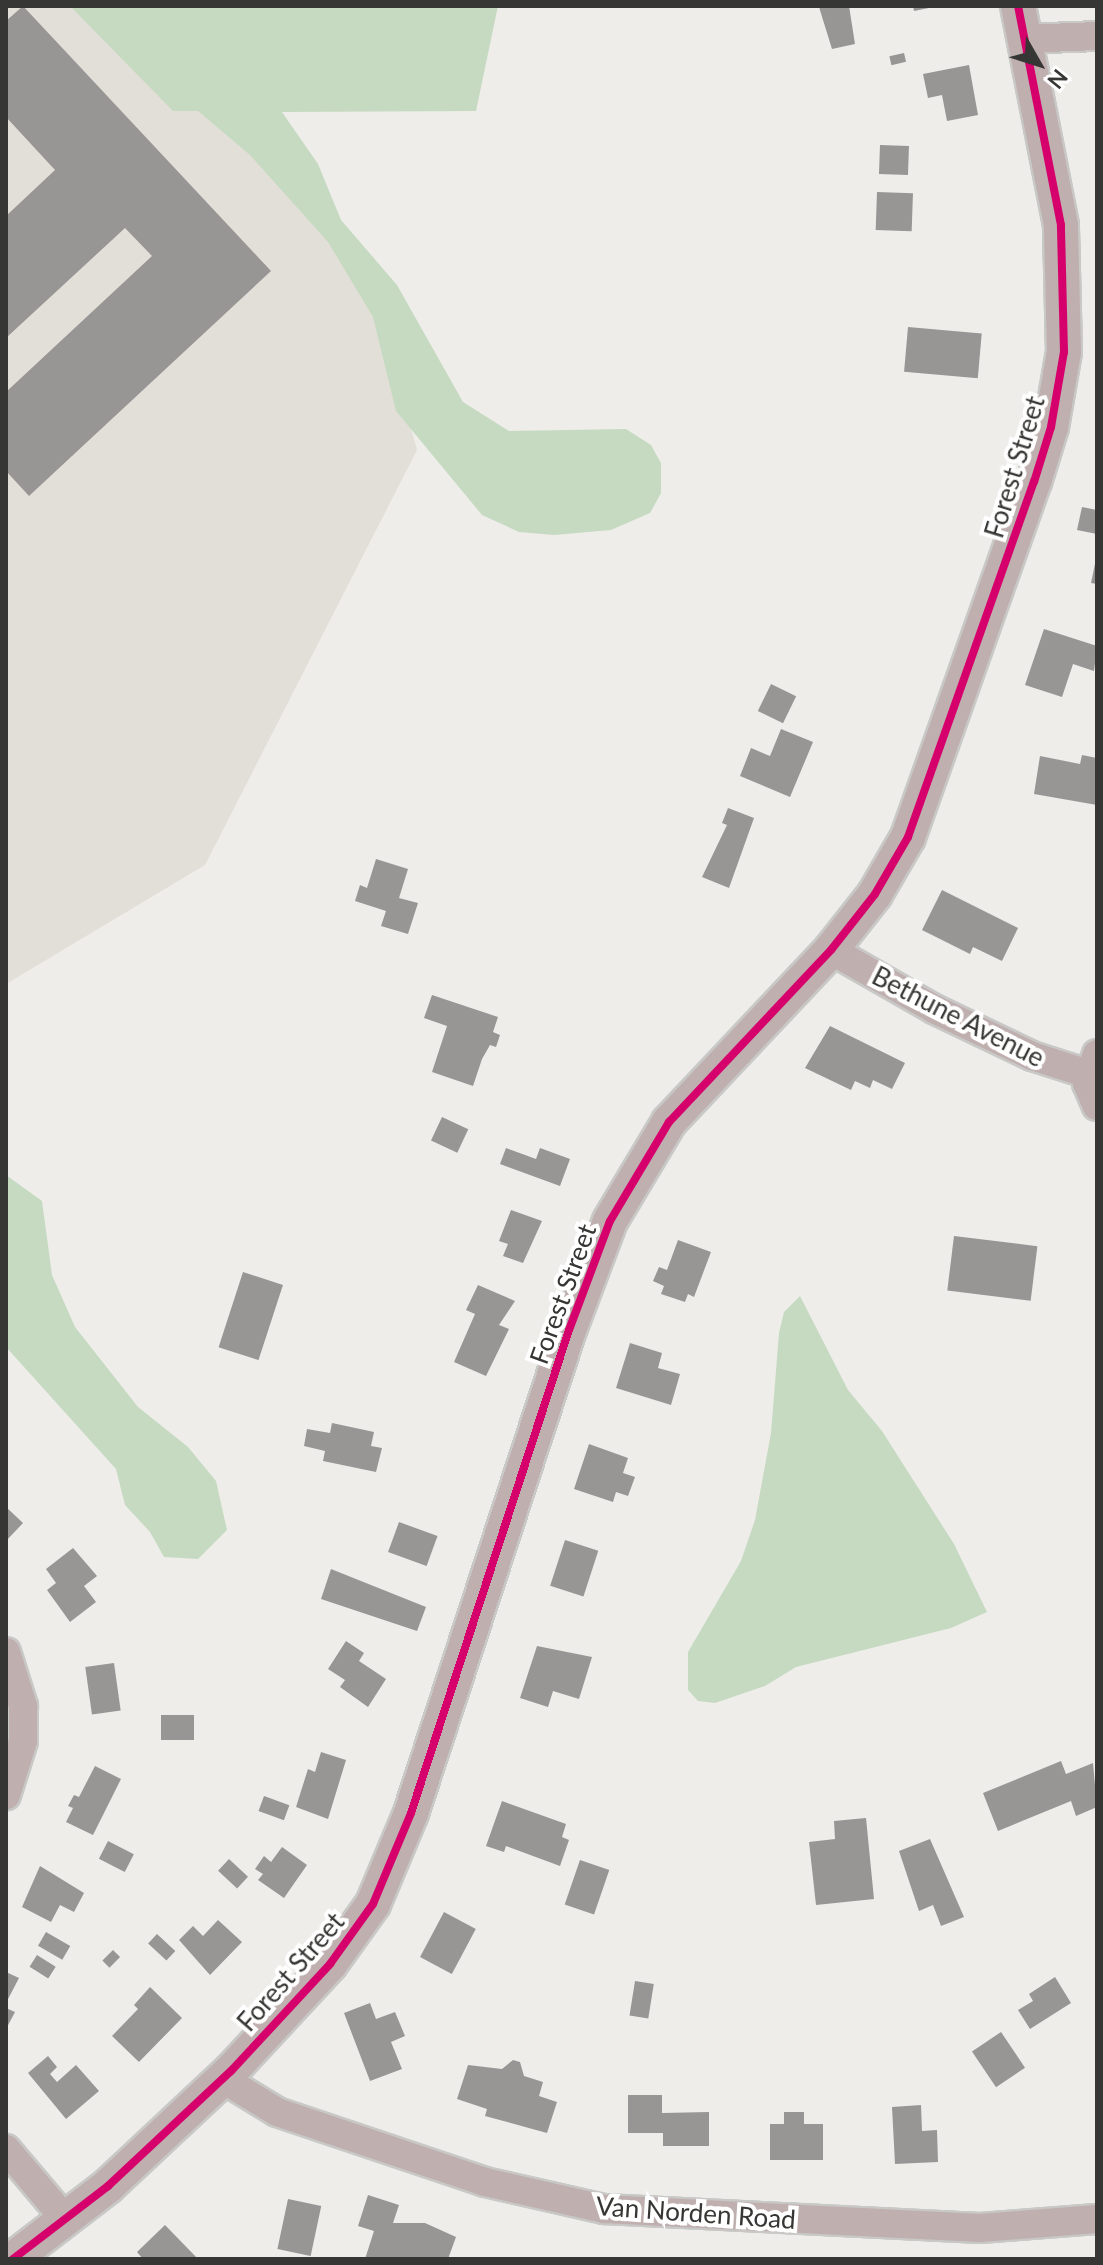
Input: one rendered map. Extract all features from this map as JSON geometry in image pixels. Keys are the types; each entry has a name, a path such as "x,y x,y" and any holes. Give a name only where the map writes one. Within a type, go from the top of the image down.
{"street":[{"path":"1020,22 1097,36"},
{"name":"Forest Street","path":"26,2256 223,2079 330,1964 386,1877 569,1330 622,1197 685,1102 831,950 875,894 908,837 1051,427 1064,352 1064,265 1056,192 1020,22"},
{"name":"Bethune Avenue","path":"831,950 962,1023 1040,1060 1093,1064 1097,1106"},
{"path":"6,1652 23,1706 23,1741 6,1795"},
{"name":"Van Norden Road","path":"223,2079 277,2112 485,2182 604,2209 980,2228 1097,2219"},
{"path":"6,2149 66,2220"}],"shaded area":[{"path":"6,6 125,6 363,257 417,450 205,865 6,984"}],"green space":[{"path":"70,6 498,6 476,111 282,112 318,164 341,220 397,285 463,402 509,431 626,429 651,445 661,463 661,493 650,513 611,530 554,535 519,532 482,515 396,411 373,317 328,242 250,155 198,111 173,111"},
{"path":"6,1175 42,1201 52,1275 75,1327 138,1407 188,1447 216,1481 227,1530 198,1559 164,1557 150,1532 125,1505 116,1469 6,1347"},
{"path":"800,1296 848,1390 882,1431 954,1544 987,1612 951,1628 796,1667 765,1686 715,1703 698,1701 688,1690 688,1652 741,1561 755,1520 771,1433 779,1333 784,1312"}],"building":[{"path":"23,6 271,271 29,496 6,471 6,392 152,256 125,228 6,338 6,216 55,170 6,117 6,21"},
{"path":"849,6 855,44 832,49 819,7"},
{"path":"913,6 934,6 934,7 914,11"},
{"path":"904,53 906,62 891,65 889,56"},
{"path":"969,65 978,115 947,121 942,95 928,98 923,74"},
{"path":"880,145 909,146 908,175 879,174"},
{"path":"877,192 913,193 912,231 876,230"},
{"path":"908,327 982,333 978,378 904,372"},
{"path":"1082,507 1097,510 1097,534 1077,530"},
{"path":"1097,559 1097,584 1091,583"},
{"path":"1044,629 1097,646 1094,671 1073,664 1062,697 1025,685"},
{"path":"771,684 796,696 783,723 758,711"},
{"path":"781,729 813,742 790,797 740,776 751,748 770,756"},
{"path":"1082,755 1097,758 1097,805 1034,794 1040,756 1080,764"},
{"path":"728,808 754,818 729,888 702,877 727,825 722,823"},
{"path":"376,859 408,869 399,898 418,903 408,934 381,926 386,911 355,901 360,885 367,888"},
{"path":"942,890 1018,928 1002,961 973,947 970,954 922,930"},
{"path":"432,995 498,1017 493,1032 500,1035 496,1047 490,1045 473,1086 432,1072 447,1026 424,1018"},
{"path":"830,1026 905,1063 892,1089 873,1080 870,1088 855,1081 851,1090 805,1068"},
{"path":"442,1117 468,1129 457,1153 431,1141"},
{"path":"506,1148 536,1159 540,1148 570,1159 560,1186 500,1164"},
{"path":"511,1210 542,1221 523,1263 503,1256 508,1244 499,1241"},
{"path":"954,1236 1037,1246 1031,1301 947,1291"},
{"path":"678,1240 711,1252 694,1297 688,1294 685,1302 661,1294 664,1286 653,1281 659,1267 667,1270"},
{"path":"243,1272 283,1285 259,1360 219,1347"},
{"path":"478,1285 515,1301 499,1325 509,1329 486,1376 454,1362 475,1314 466,1310"},
{"path":"630,1343 662,1353 658,1368 680,1374 671,1405 616,1388"},
{"path":"332,1423 374,1432 371,1446 382,1448 376,1472 323,1461 325,1451 304,1446 307,1429 330,1433"},
{"path":"589,1444 628,1458 623,1473 635,1477 628,1496 616,1492 613,1502 574,1489"},
{"path":"6,1507 23,1523 6,1541"},
{"path":"399,1522 438,1536 427,1566 388,1552"},
{"path":"565,1540 598,1551 583,1596 550,1586"},
{"path":"73,1548 97,1576 84,1586 96,1602 70,1622 47,1590 56,1583 46,1569"},
{"path":"331,1569 426,1607 417,1631 321,1599"},
{"path":"346,1641 364,1653 359,1661 386,1679 368,1707 340,1687 345,1680 328,1669"},
{"path":"537,1646 592,1657 579,1699 553,1691 548,1707 520,1698"},
{"path":"114,1663 121,1711 92,1715 85,1667"},
{"path":"161,1715 194,1715 194,1740 161,1740"},
{"path":"321,1752 346,1760 328,1819 296,1807 308,1769 315,1772"},
{"path":"1061,1761 1066,1774 1093,1763 1097,1807 1076,1816 1071,1801 998,1831 983,1793"},
{"path":"95,1766 121,1779 93,1835 66,1822 73,1808 68,1806 74,1795 79,1797"},
{"path":"264,1796 289,1805 284,1820 259,1811"},
{"path":"502,1801 566,1824 562,1837 569,1840 560,1866 506,1846 504,1852 486,1846"},
{"path":"866,1818 874,1899 816,1905 809,1842 835,1839 834,1821"},
{"path":"930,1839 964,1917 941,1926 933,1905 919,1911 899,1851"},
{"path":"108,1841 134,1854 125,1872 99,1859"},
{"path":"282,1847 307,1865 284,1898 258,1880 263,1874 255,1869 264,1856 271,1862"},
{"path":"229,1859 248,1877 237,1888 218,1871"},
{"path":"580,1860 609,1870 594,1915 565,1904"},
{"path":"40,1866 84,1893 74,1912 60,1905 51,1922 22,1907"},
{"path":"444,1912 476,1929 452,1974 420,1957"},
{"path":"218,1920 242,1942 210,1975 179,1940 193,1926 203,1936"},
{"path":"46,1932 70,1946 62,1960 38,1946"},
{"path":"157,1934 175,1951 166,1961 148,1944"},
{"path":"113,1950 120,1957 109,1968 102,1961"},
{"path":"37,1955 56,1967 48,1979 30,1967"},
{"path":"6,1972 19,1978 6,2003"},
{"path":"1055,1977 1071,2003 1030,2029 1018,2010 1033,2001 1029,1994"},
{"path":"635,1981 654,1984 648,2019 630,2016"},
{"path":"150,1987 182,2018 139,2062 112,2036 138,2009 134,2005"},
{"path":"370,2003 376,2019 395,2012 405,2036 391,2042 402,2069 370,2081 344,2013"},
{"path":"6,2008 15,2012 6,2029"},
{"path":"1001,2032 1025,2068 996,2087 972,2052"},
{"path":"48,2056 57,2067 50,2074 57,2082 76,2065 99,2091 66,2119 28,2073"},
{"path":"513,2060 520,2062 524,2076 543,2082 539,2096 557,2102 547,2133 485,2116 487,2109 457,2099 468,2065 502,2069"},
{"path":"628,2095 662,2095 662,2113 709,2112 709,2146 663,2146 663,2133 628,2133"},
{"path":"921,2105 922,2131 937,2130 938,2162 895,2164 892,2107"},
{"path":"784,2112 804,2112 804,2124 823,2124 823,2160 770,2160 770,2124 784,2124"},
{"path":"368,2195 399,2205 393,2223 425,2223 456,2237 448,2259 365,2259 374,2231 358,2226"},
{"path":"288,2199 321,2206 311,2256 277,2249"},
{"path":"165,2225 198,2259 143,2259 137,2252"}],"cycle path":[{"path":"13,2259 108,2186 231,2071 330,1964 373,1904 411,1813 569,1330 610,1221 669,1122 831,950 875,894 908,837 1034,482 1051,427 1064,352 1061,225 1018,6"}]}
